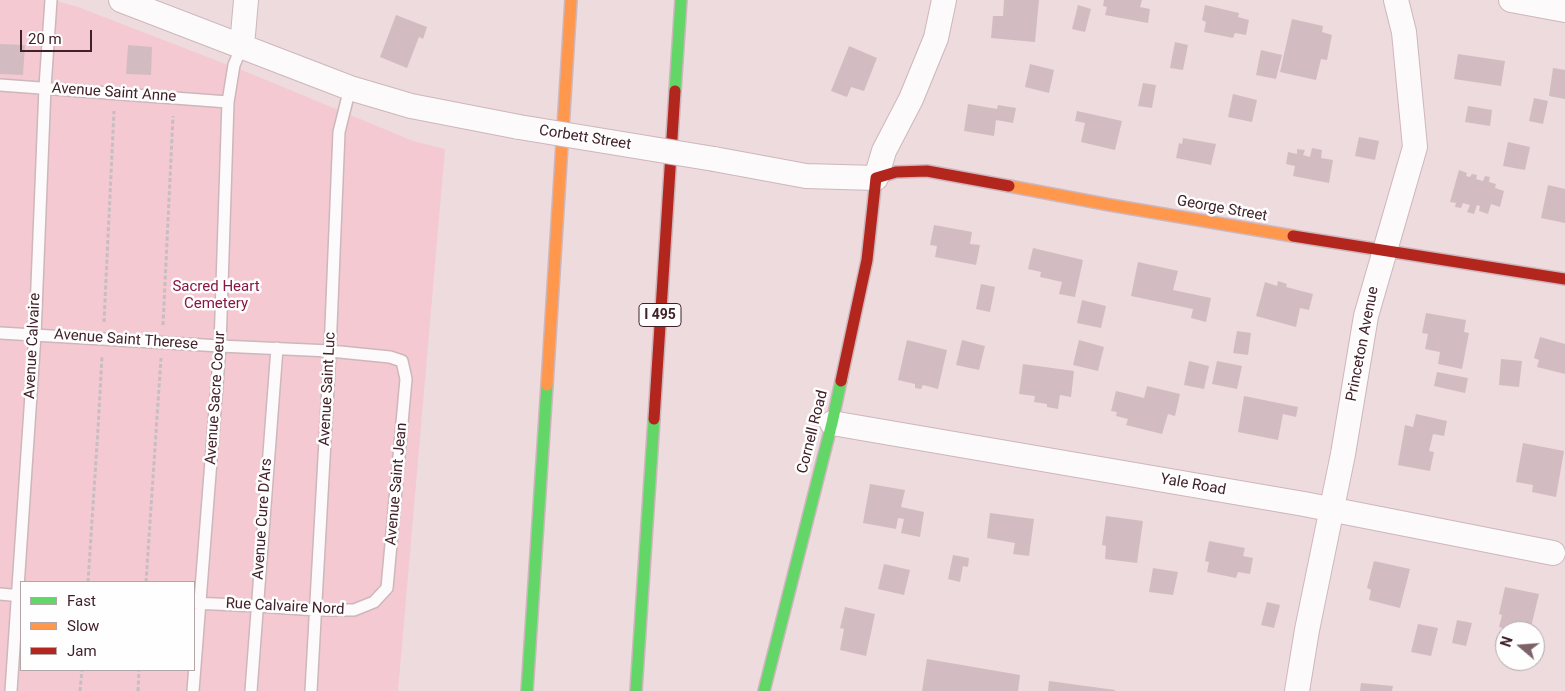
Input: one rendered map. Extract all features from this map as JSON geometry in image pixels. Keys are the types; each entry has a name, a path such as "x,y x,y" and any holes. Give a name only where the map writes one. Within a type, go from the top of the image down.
{"main road":[{"path":"527,691 571,0"},
{"name":"I 495","path":"636,691 681,0"},
{"name":"George Street","path":"876,178 896,172 927,172 1384,251 1565,279"},
{"name":"Cornell Road","path":"764,691 810,503 832,423 867,260 876,178"}],"street":[{"name":"Corbett Street","path":"121,0 350,88 411,106 518,127 806,176 876,178"},
{"path":"242,46 246,0"},
{"path":"876,178 884,151 911,99 936,38 944,0"},
{"name":"Princeton Avenue","path":"1297,691 1307,630 1343,454 1366,316 1415,146 1404,32 1396,0"},
{"path":"1511,0 1565,10"},
{"name":"Yale Road","path":"832,423 1332,509 1554,553"}],"lane":[{"name":"Avenue Calvaire","path":"21,581 51,0"},
{"name":"Avenue Sacre Coeur","path":"195,647 197,603 220,346 228,102 234,65 242,46"},
{"name":"Avenue Saint Anne","path":"0,85 228,102"},
{"name":"Avenue Saint Luc","path":"311,691 330,351 339,132 350,88"},
{"name":"Avenue Saint Therese","path":"0,332 330,351 402,361"},
{"name":"Avenue Cure D'Ars","path":"252,691 277,348"},
{"name":"Avenue Saint Jean","path":"374,602 387,588 406,379 402,361"},
{"path":"0,594 20,596"},
{"name":"Avenue Calvaire","path":"11,691 20,596"},
{"name":"Rue Calvaire Nord","path":"197,603 317,610 354,610 374,602"},
{"name":"Avenue Sacre Coeur","path":"193,691 194,671"}],"path":[{"path":"80,691 82,671"},
{"path":"138,691 139,671"}],"green space":[{"name":"Sacred Heart Cemetery","path":"0,0 53,0 78,7 254,75 413,141 445,149 398,691 0,691"}],"building":[{"path":"1004,0 1039,0 1035,42 991,38 993,16 1003,16"},
{"path":"1104,0 1142,0 1140,7 1150,9 1148,23 1105,15 1107,7 1103,6"},
{"path":"1078,5 1091,9 1085,32 1072,29"},
{"path":"1205,5 1239,13 1238,17 1249,20 1246,35 1235,33 1233,38 1204,32 1206,22 1202,20"},
{"path":"396,15 427,27 423,39 419,37 407,68 380,57"},
{"path":"1292,19 1323,26 1322,32 1332,35 1327,60 1321,59 1316,80 1280,72"},
{"path":"1175,42 1188,45 1183,70 1170,68"},
{"path":"0,44 25,45 23,75 0,74"},
{"path":"128,45 152,47 151,75 126,74"},
{"path":"849,46 877,58 864,91 851,87 847,97 831,91"},
{"path":"1261,50 1282,55 1276,79 1256,75"},
{"path":"1458,54 1505,61 1501,86 1454,79"},
{"path":"1030,64 1054,70 1049,93 1025,87"},
{"path":"1553,68 1565,70 1565,99 1549,96"},
{"path":"1143,83 1156,85 1152,108 1138,106"},
{"path":"1233,94 1257,100 1252,122 1228,117"},
{"path":"1534,98 1548,101 1543,124 1529,121"},
{"path":"968,104 997,109 998,105 1016,108 1013,123 996,120 994,136 964,131"},
{"path":"1468,106 1492,110 1490,126 1465,122"},
{"path":"1077,111 1122,121 1115,150 1081,142 1085,123 1075,121"},
{"path":"1359,137 1379,141 1375,160 1355,156"},
{"path":"1183,138 1216,144 1211,165 1176,158 1179,143 1182,144"},
{"path":"1508,142 1530,147 1525,170 1503,166"},
{"path":"1312,148 1322,150 1321,158 1333,160 1329,183 1293,176 1295,166 1286,164 1288,152 1297,154 1297,149 1305,150 1303,155 1310,157"},
{"path":"1459,170 1467,173 1466,176 1477,175 1476,179 1483,181 1485,176 1490,177 1489,182 1496,184 1495,188 1504,191 1500,207 1491,204 1488,214 1479,211 1480,206 1477,205 1474,214 1467,212 1470,205 1463,203 1461,208 1455,207 1456,203 1450,202"},
{"path":"1548,185 1565,189 1565,223 1541,218"},
{"path":"934,225 972,232 970,244 980,245 976,265 935,257 937,246 930,245"},
{"path":"1033,248 1083,260 1075,297 1059,294 1062,282 1040,277 1041,272 1028,269"},
{"path":"1138,262 1178,271 1173,290 1211,298 1206,322 1191,318 1193,309 1131,296"},
{"path":"1278,281 1287,284 1286,287 1313,294 1309,310 1300,308 1296,327 1256,316 1265,282 1277,286"},
{"path":"981,284 995,287 990,312 976,309"},
{"path":"1082,300 1106,306 1101,328 1077,323"},
{"path":"1426,313 1466,320 1464,332 1469,333 1462,369 1438,364 1440,352 1425,349 1428,334 1422,333"},
{"path":"1237,331 1251,333 1248,355 1233,353"},
{"path":"1540,337 1565,344 1565,374 1537,367 1539,360 1534,358"},
{"path":"907,340 947,350 938,389 923,385 921,389 915,388 915,384 898,380"},
{"path":"962,340 985,346 979,370 956,365"},
{"path":"1079,340 1104,347 1098,371 1073,365"},
{"path":"1501,359 1522,361 1519,387 1499,385"},
{"path":"1189,361 1209,366 1204,389 1184,385"},
{"path":"1217,361 1242,366 1237,389 1212,384"},
{"path":"1023,364 1074,371 1071,397 1060,395 1058,409 1047,407 1047,404 1034,402 1035,396 1019,394"},
{"path":"1437,372 1468,378 1465,393 1434,386"},
{"path":"1147,386 1180,394 1175,416 1168,414 1162,434 1126,425 1128,419 1116,416 1117,412 1111,411 1116,391 1144,398"},
{"path":"1244,396 1298,407 1296,417 1283,414 1278,440 1238,432"},
{"path":"1416,414 1447,421 1444,436 1433,434 1429,451 1434,452 1430,471 1398,465 1405,425 1413,427"},
{"path":"1523,443 1564,451 1556,497 1532,492 1533,485 1516,482"},
{"path":"870,484 905,490 901,507 924,512 920,537 901,533 904,519 898,518 896,529 863,523"},
{"path":"990,513 1034,519 1029,556 1013,554 1015,543 987,538"},
{"path":"1106,516 1143,521 1137,563 1105,559 1106,546 1102,545"},
{"path":"1209,541 1245,548 1243,556 1253,558 1250,574 1238,572 1236,578 1207,572 1209,562 1205,561"},
{"path":"953,555 969,558 968,567 963,566 960,582 948,579"},
{"path":"1374,561 1410,569 1400,608 1369,600 1371,590 1367,588"},
{"path":"884,564 910,570 904,595 878,589"},
{"path":"1153,568 1178,572 1173,595 1149,592"},
{"path":"1505,587 1539,594 1532,621 1500,621 1502,615 1499,614"},
{"path":"1267,602 1280,605 1274,628 1261,625"},
{"path":"845,607 875,614 866,656 840,650 844,629 840,628"},
{"path":"1457,620 1472,623 1466,646 1452,643"},
{"path":"1418,624 1438,628 1431,656 1411,652"},
{"path":"927,659 1020,675 1018,691 922,691"},
{"path":"1049,681 1115,690 1115,691 1048,691"},
{"path":"1361,683 1393,686 1392,691 1360,691"}],"traffic: fast":[{"path":"675,91 681,0"},
{"path":"764,691 841,381"},
{"path":"527,691 547,385"},
{"path":"636,691 654,419"}],"traffic: slow":[{"path":"547,385 571,0"},
{"path":"1009,186 1293,236"}],"traffic: jam":[{"path":"654,419 675,91"},
{"path":"841,381 867,260 876,178 896,172 927,171 1009,186"},
{"path":"1293,236 1565,279"}]}
